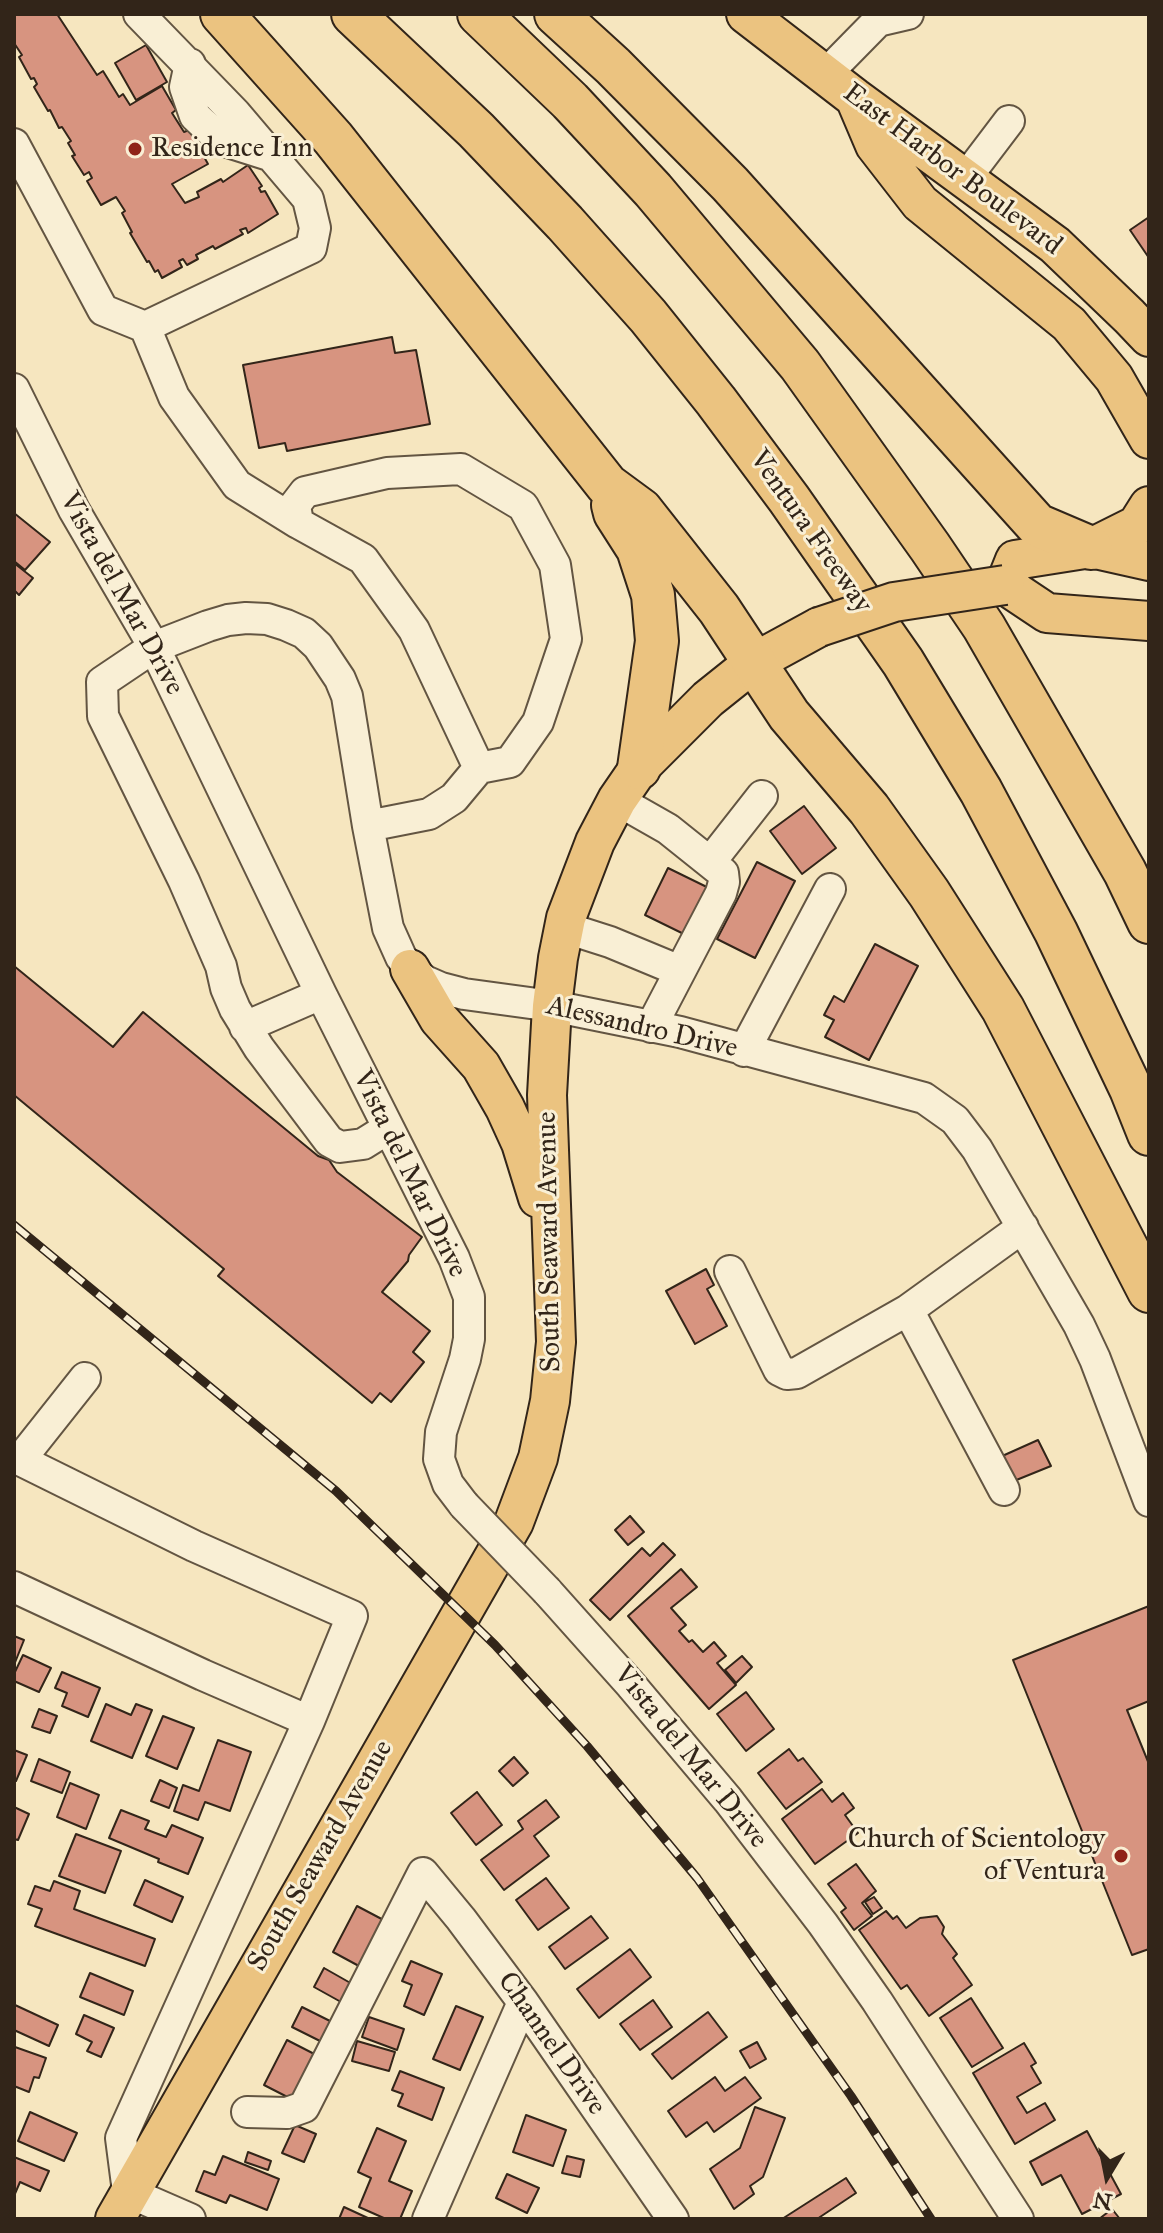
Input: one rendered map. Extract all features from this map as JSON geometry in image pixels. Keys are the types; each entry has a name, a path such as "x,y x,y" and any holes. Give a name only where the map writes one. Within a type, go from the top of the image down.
{"highway":[{"path":"222,14 333,138 607,485 641,510 719,609 789,715 869,809 921,881 1003,1009 1149,1291"},
{"name":"Ventura Freeway","path":"353,14 476,130 565,223 648,316 789,499 903,662 981,791 1056,932 1131,1089 1149,1134"},
{"path":"479,14 570,101 653,190 800,365 984,627 1125,872 1149,922"},
{"path":"556,14 613,66 730,184 1037,525 1091,548"},
{"path":"607,485 615,513 638,549 653,595 657,641 628,784"}],"main road":[{"name":"East Harbor Boulevard","path":"746,14 1055,245 1149,337"},
{"path":"855,98 875,145 920,203 1069,324 1114,378 1149,439"},
{"path":"1091,548 1137,525 1149,506"},
{"name":"South Seaward Avenue","path":"122,2206 514,1522 538,1458 550,1401 556,1342 547,1095 552,1006 563,927 577,885 628,784 708,699 753,663 802,634 894,602 1091,548 1149,561"},
{"path":"1010,572 1047,613 1149,621"},
{"path":"410,969 439,1019 481,1066 505,1108 521,1143 554,1251"}],"street":[{"path":"139,14 235,113 308,199 315,228 311,248 145,327"},
{"path":"825,75 878,21 908,14"},
{"path":"965,179 1009,121"},
{"path":"14,144 103,310 145,327 174,397 237,485 363,559 414,630 479,768"},
{"name":"Vista del Mar Drive","path":"14,389 74,510 154,647 387,1129 454,1258 469,1297 469,1339 438,1445 442,1472 448,1484 631,1685 719,1789 823,1924 877,2001 1018,2219"},
{"path":"298,523 295,505 305,492 387,473 461,469 523,506 555,565 566,639 538,722 510,762 479,768 454,798 429,814 368,826"},
{"name":"Alessandro Drive","path":"245,1027 226,988 221,966 184,881 103,716 102,682 154,647 208,626 246,618 267,619 304,633 329,662 347,696 388,928 393,943 410,969 425,981 464,994 552,1006 680,1032 924,1098 955,1120 977,1149 1079,1325 1149,1501"},
{"path":"628,784 668,829 723,873 724,882 651,1027"},
{"path":"711,861 762,796"},
{"path":"744,1051 830,889"},
{"path":"563,927 610,942 680,971"},
{"path":"321,994 245,1027 329,1141 340,1147 363,1144 387,1129"},
{"path":"730,1271 779,1370 787,1374 797,1373 908,1310 1023,1227"},
{"path":"908,1310 1004,1490"},
{"path":"17,1459 85,1378"},
{"name":"South Seaward Avenue","path":"17,1459 194,1546 352,1616 309,1721 121,2138 122,2206"},
{"path":"14,1587 309,1721"},
{"name":"Channel Drive","path":"247,2112 287,2113 304,2107 423,1873 523,2002 673,2219"},
{"path":"428,2219 523,2002"},
{"path":"122,2206 190,2219"}],"building":[{"name":"Residence Inn","path":"14,14 57,14 97,75 103,71 119,97 123,94 130,105 162,86 176,110 172,113 184,132 189,130 208,164 172,184 185,203 199,197 197,192 221,179 223,182 248,165 262,186 259,188 261,192 265,191 278,214 248,233 246,228 240,230 243,234 196,255 198,259 187,265 183,259 179,261 182,267 162,278 158,270 155,272 147,262 130,233 122,213 125,211 116,197 101,205 87,181 92,178 89,172 84,175 72,156 75,155 68,143 71,141 48,111 34,87 37,84 34,78 31,79 19,57 22,55 14,43"},
{"path":"146,45 167,82 136,100 115,63"},
{"path":"1149,217 1149,258 1130,230"},
{"path":"392,337 395,353 416,350 430,424 287,451 285,443 259,448 243,365"},
{"path":"14,513 50,542 25,570 14,561"},
{"path":"14,563 33,578 19,595 14,590"},
{"path":"804,806 836,848 802,874 770,831"},
{"path":"757,862 795,881 755,958 717,939"},
{"path":"668,868 717,892 694,939 645,915"},
{"path":"875,944 918,966 869,1060 825,1037 834,1020 824,1015 834,996 844,1002"},
{"path":"14,966 113,1047 143,1012 318,1156 329,1160 337,1172 422,1237 408,1261 382,1292 430,1331 413,1352 424,1362 391,1402 380,1393 372,1403 218,1276 224,1269 14,1095"},
{"path":"706,1269 714,1285 707,1289 727,1326 695,1344 666,1291"},
{"path":"1038,1440 1051,1466 1009,1483 1000,1457"},
{"path":"630,1516 644,1532 628,1545 615,1530"},
{"path":"663,1543 675,1555 610,1620 590,1600 642,1548 650,1556"},
{"path":"681,1569 697,1587 671,1608 686,1625 679,1631 703,1652 714,1642 726,1656 717,1663 736,1685 709,1709 628,1616"},
{"name":"Church of Scientology of Ventura","path":"1149,1606 1149,1701 1127,1710 1149,1764 1149,1949 1132,1955 1013,1660"},
{"path":"14,1636 24,1640 14,1665"},
{"path":"23,1655 51,1668 39,1692 14,1681"},
{"path":"742,1656 752,1667 736,1683 725,1670"},
{"path":"62,1672 100,1688 88,1717 62,1706 67,1693 55,1688"},
{"path":"746,1692 774,1729 746,1751 717,1714"},
{"path":"106,1704 131,1715 136,1704 152,1710 132,1758 91,1741"},
{"path":"39,1709 57,1716 50,1733 32,1727"},
{"path":"163,1716 194,1728 177,1769 146,1756"},
{"path":"218,1740 251,1752 230,1811 205,1802 198,1820 174,1811 183,1785 199,1791"},
{"path":"789,1749 798,1761 803,1758 822,1782 786,1809 758,1773"},
{"path":"14,1750 27,1755 16,1781 14,1780"},
{"path":"514,1757 528,1773 513,1786 499,1771"},
{"path":"39,1759 70,1772 62,1793 31,1781"},
{"path":"160,1780 177,1788 169,1808 151,1801"},
{"path":"70,1783 99,1795 86,1829 57,1817"},
{"path":"822,1789 832,1802 843,1793 854,1808 845,1815 858,1833 815,1864 782,1819"},
{"path":"477,1792 502,1825 476,1845 451,1813"},
{"path":"546,1800 559,1817 534,1836 549,1856 504,1890 481,1860 523,1829 518,1821"},
{"path":"14,1807 29,1814 18,1840 14,1839"},
{"path":"121,1810 149,1821 145,1829 166,1837 172,1825 203,1838 188,1874 109,1838"},
{"path":"76,1834 121,1851 105,1893 59,1876"},
{"path":"856,1864 876,1891 862,1903 872,1916 854,1930 841,1912 846,1908 828,1884"},
{"path":"546,1878 569,1908 538,1930 516,1900"},
{"path":"145,1880 183,1897 172,1922 134,1905"},
{"path":"54,1881 80,1891 74,1909 155,1939 145,1966 35,1926 42,1909 28,1904 35,1886 50,1891"},
{"path":"874,1897 882,1908 873,1914 865,1902"},
{"path":"357,1906 393,1925 370,1972 333,1952"},
{"path":"886,1911 893,1919 897,1916 906,1928 920,1918 937,1916 944,1927 942,1934 957,1954 953,1958 972,1985 929,2016 907,1985 901,1989 859,1930"},
{"path":"591,1916 608,1938 565,1969 549,1947"},
{"path":"630,1949 651,1977 599,2018 577,1989"},
{"path":"411,1961 442,1974 424,2015 404,2006 412,1985 402,1981"},
{"path":"324,1968 361,1989 350,2007 314,1987"},
{"path":"90,1973 133,1991 124,2015 80,1997"},
{"path":"971,1998 1003,2048 972,2067 940,2018"},
{"path":"653,2000 672,2027 640,2050 620,2024"},
{"path":"15,2005 58,2025 49,2046 14,2030"},
{"path":"456,2006 483,2017 460,2070 433,2059"},
{"path":"302,2007 338,2025 328,2045 292,2027"},
{"path":"708,2012 727,2037 672,2079 652,2054"},
{"path":"84,2015 114,2028 101,2057 87,2051 92,2042 76,2034"},
{"path":"369,2017 404,2029 397,2050 362,2037"},
{"path":"287,2040 326,2060 303,2105 264,2085"},
{"path":"357,2041 395,2052 389,2071 352,2061"},
{"path":"757,2042 766,2059 750,2068 740,2051"},
{"path":"1024,2043 1036,2063 1031,2066 1041,2083 1017,2097 1027,2113 1045,2103 1055,2120 1015,2144 973,2073"},
{"path":"15,2047 46,2058 39,2078 34,2077 29,2092 14,2086"},
{"path":"400,2071 444,2088 432,2120 398,2106 403,2094 392,2090"},
{"path":"715,2077 725,2091 745,2077 761,2098 714,2132 707,2122 686,2137 668,2111"},
{"path":"755,2107 785,2118 763,2177 750,2186 754,2194 734,2209 710,2169 740,2148"},
{"path":"30,2112 77,2133 64,2161 18,2141"},
{"path":"526,2115 566,2130 553,2166 513,2152"},
{"path":"295,2125 316,2134 304,2162 282,2153"},
{"path":"377,2128 406,2141 389,2181 412,2191 400,2219 386,2219 359,2207 371,2178 358,2172"},
{"path":"1087,2131 1121,2194 1082,2214 1061,2175 1042,2185 1030,2162"},
{"path":"248,2152 271,2161 268,2170 245,2162"},
{"path":"223,2156 279,2179 267,2210 230,2195 226,2203 196,2191 204,2171 215,2175"},
{"path":"567,2156 584,2160 580,2177 562,2173"},
{"path":"14,2157 49,2171 40,2191 20,2182 14,2196"},
{"path":"507,2174 539,2188 527,2213 496,2198"},
{"path":"846,2178 856,2193 817,2219 782,2219"},
{"path":"344,2207 370,2219 339,2219"},
{"path":"1112,2209 1120,2219 1099,2219"}],"railway":[{"path":"14,1225 336,1491 495,1645 587,1746 697,1878 851,2096 931,2219"}],"place":[{"name":"Residence Inn","path":"135,149"},
{"name":"Church of Scientology of Ventura","path":"1121,1856"}]}
